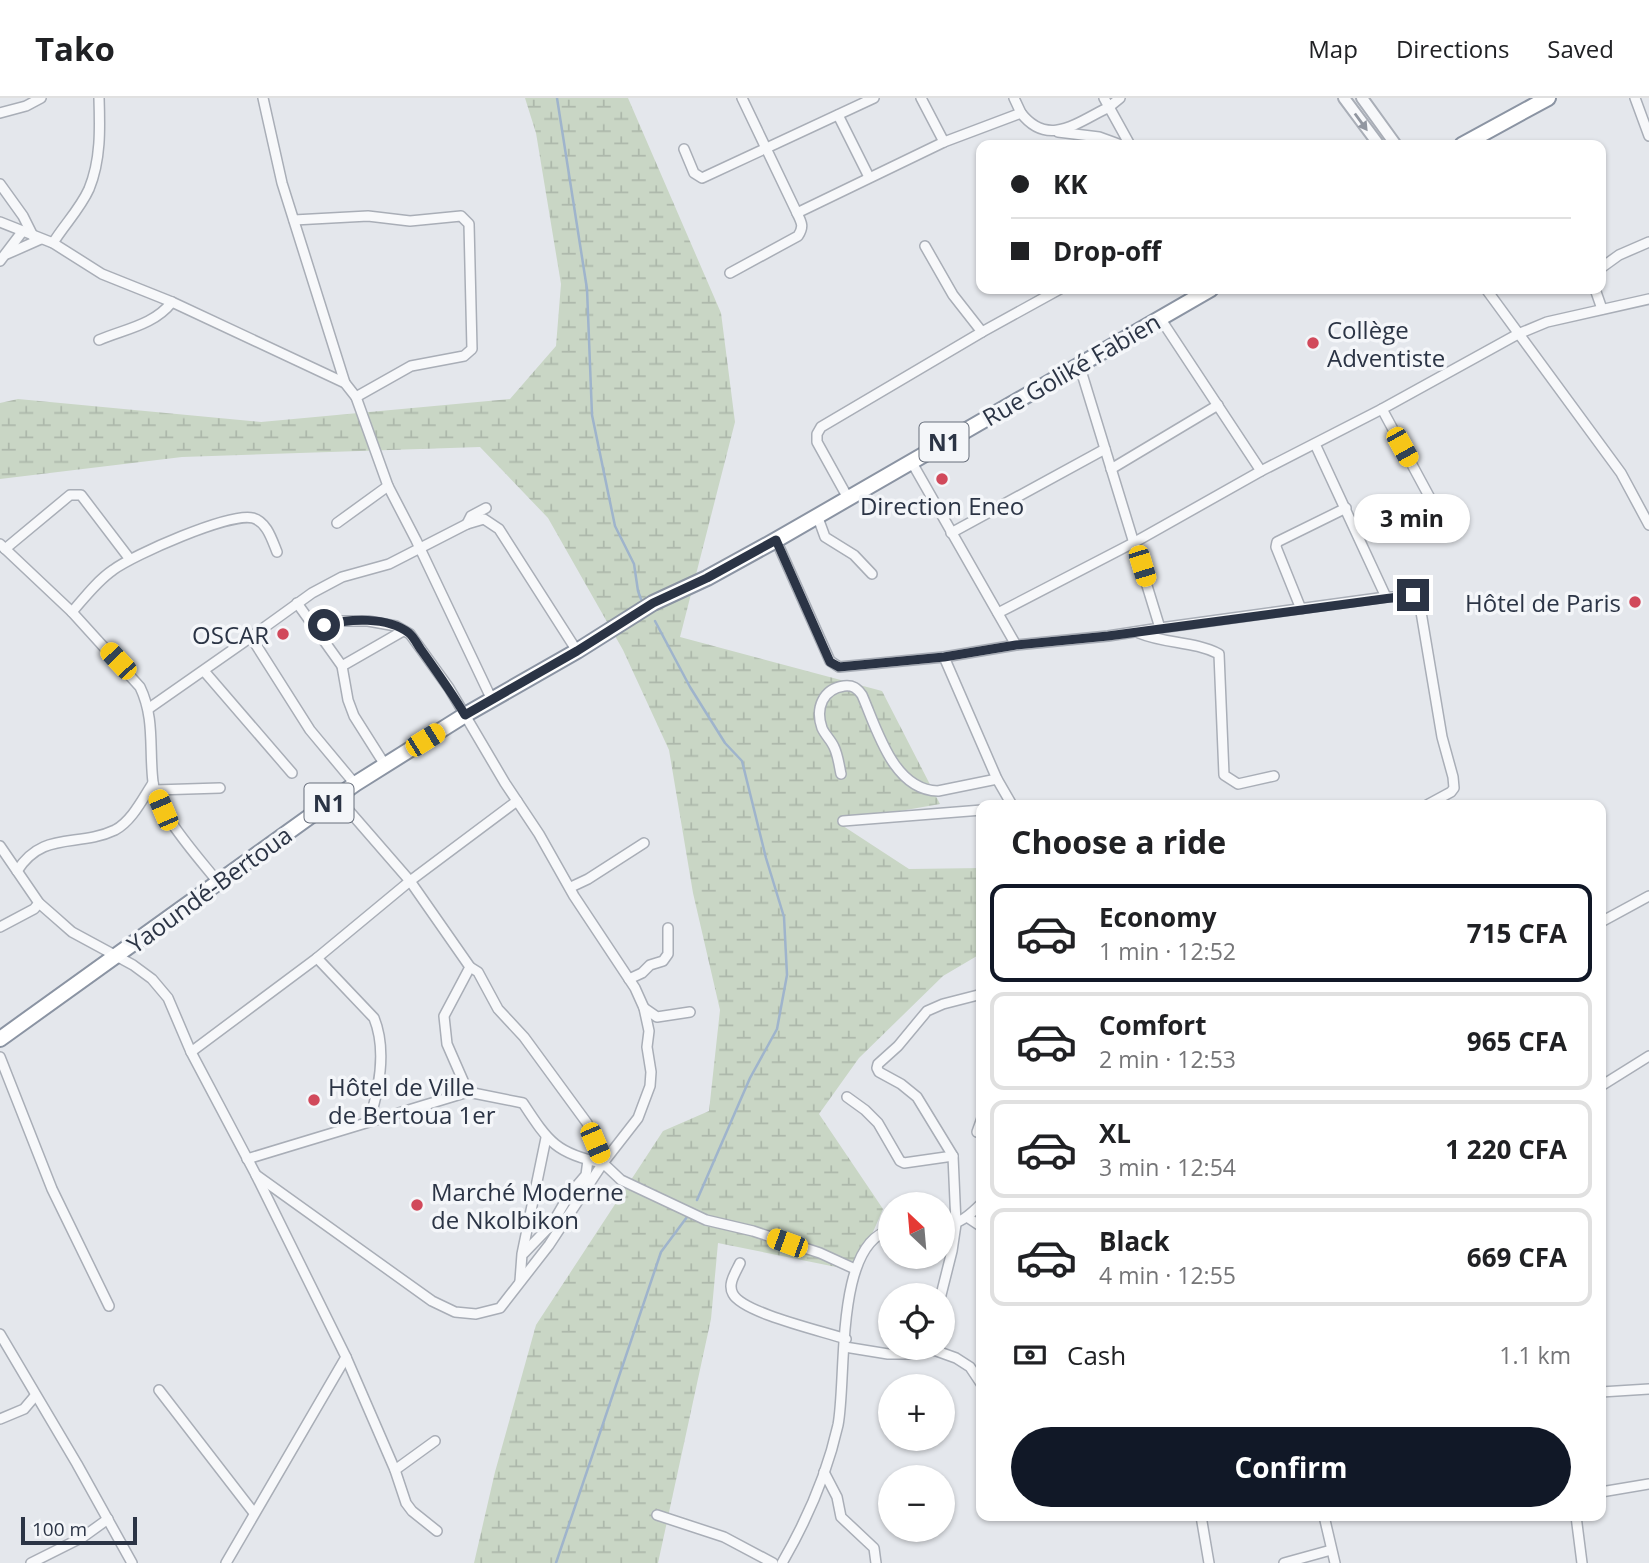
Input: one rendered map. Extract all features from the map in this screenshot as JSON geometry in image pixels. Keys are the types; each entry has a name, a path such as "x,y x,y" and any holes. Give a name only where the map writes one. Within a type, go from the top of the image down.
{"highway":[{"path":"1471,140 1548,98"},
{"name":"Rue Goliké Fabien","path":"675,594 776,540 1200,294"},
{"name":"Yaoundé-Bertoua","path":"0,1039 355,784 653,603 675,594"}],"street":[{"path":"0,113 26,106 41,98"},
{"path":"53,243 88,190 101,133 99,98"},
{"path":"263,98 282,183 345,383 356,397 388,486 492,700"},
{"path":"730,273 798,236 803,230 742,98"},
{"path":"684,149 694,173 702,178 874,98"},
{"path":"920,98 944,142"},
{"path":"1014,98 1026,119 1040,128 1107,140"},
{"path":"1058,132 1106,102 1120,98"},
{"path":"1344,98 1375,140"},
{"path":"1362,98 1392,140"},
{"path":"1635,98 1649,136"},
{"path":"1106,102 1127,140"},
{"path":"797,213 944,142 1021,113"},
{"path":"838,115 869,177"},
{"path":"0,184 37,238"},
{"path":"293,220 368,216 410,220 461,215 469,224 472,349 464,356 411,366 356,397"},
{"path":"0,222 53,243 102,274 172,302 345,383"},
{"path":"3,258 22,232"},
{"path":"3,258 37,238"},
{"path":"1606,265 1649,242"},
{"path":"925,246 953,295 982,331"},
{"path":"848,498 817,442 821,426 982,331 1051,294"},
{"path":"1490,294 1621,473 1648,520"},
{"path":"1597,294 1602,309"},
{"path":"998,613 1135,542 1518,334 1547,322 1649,299"},
{"path":"99,340 151,321 163,313 172,302"},
{"path":"1160,318 1262,471"},
{"path":"1079,364 1160,628"},
{"path":"1111,469 1218,405"},
{"path":"1382,409 1430,498"},
{"path":"1315,444 1386,597"},
{"path":"951,533 1105,449"},
{"path":"911,461 1016,645"},
{"path":"337,523 388,486"},
{"path":"130,558 81,495 76,493 2,547 72,612 140,687 148,709 152,734 154,786 163,810 217,881"},
{"path":"467,524 471,516 486,508"},
{"path":"1301,609 1276,547 1277,542 1346,508"},
{"path":"817,516 825,537 854,555 872,574"},
{"path":"72,612 96,583 130,558 238,518 252,518 267,528 277,552"},
{"path":"148,709 298,603 342,577 389,564 467,524 484,519 499,529 577,651"},
{"path":"776,540 834,666 839,667 944,657 1016,645 1138,632 1413,595 1419,600 1442,737 1454,784 1451,792 1436,800"},
{"path":"298,603 341,666 354,716 385,765"},
{"path":"256,1175 432,1301 455,1312 476,1314 500,1308 549,1245 603,1163 638,1118 650,1086 652,1072 647,1047 649,1031 644,1008 629,979 574,896 449,688 410,634 396,625 368,621 341,621 324,625"},
{"path":"341,666 403,631"},
{"path":"1138,632 1154,639 1205,647 1219,654 1224,775 1238,784 1274,776"},
{"path":"251,637 310,730 355,784"},
{"path":"944,657 997,779 1009,800"},
{"path":"204,671 292,773"},
{"path":"841,774 835,749 822,727 820,710 825,694 832,688 849,685 862,695 890,758 906,778 929,791 938,792 997,779"},
{"path":"154,786 220,788"},
{"path":"17,871 33,851 47,845 115,830 125,823 154,786"},
{"path":"337,797 410,881 470,967 478,972 498,1009 524,1037 587,1123 603,1163 621,1180 706,1220 753,1231 820,1253 855,1269"},
{"path":"191,1052 317,958 410,881 517,801"},
{"path":"843,821 976,810"},
{"path":"571,887 644,843"},
{"path":"0,846 39,903 72,932 117,955 152,979 168,998 191,1052 256,1175 346,1357 395,1470 406,1503 437,1531"},
{"path":"1606,919 1649,896"},
{"path":"0,927 34,909 39,903"},
{"path":"629,979 642,973 650,965 663,961 668,954 668,928"},
{"path":"317,958 374,1018 378,1028 379,1091 369,1121"},
{"path":"468,1092 447,1044 444,1016 470,967"},
{"path":"955,1192 953,1156 917,1097 877,1068 927,1011 976,996"},
{"path":"644,1008 657,1017 690,1012"},
{"path":"1606,1083 1649,1056"},
{"path":"0,1057 52,1189 109,1306"},
{"path":"247,1159 468,1092 523,1102 546,1138 561,1149 603,1163"},
{"path":"847,1097 878,1123 900,1161 904,1163 953,1156"},
{"path":"520,1282 522,1254 546,1138"},
{"path":"522,1254 552,1224 569,1195 586,1175 588,1160"},
{"path":"956,1224 976,1209"},
{"path":"967,1217 976,1223"},
{"path":"782,1563 808,1514 824,1472 838,1423 850,1292 855,1269 858,1259 873,1238 878,1236"},
{"path":"740,1263 731,1282 732,1293 740,1302 756,1311 845,1343 878,1351"},
{"path":"0,1334 132,1563"},
{"path":"226,1563 346,1357"},
{"path":"955,1358 970,1367 976,1376"},
{"path":"1606,1392 1649,1389"},
{"path":"159,1390 254,1513"},
{"path":"0,1419 24,1409 35,1396"},
{"path":"395,1470 435,1441"},
{"path":"824,1472 837,1497 841,1517 874,1548 876,1563"},
{"path":"1606,1491 1649,1484"},
{"path":"657,1515 724,1537 774,1563"},
{"path":"31,1563 83,1537 108,1519"},
{"path":"1202,1521 1209,1563"},
{"path":"1325,1521 1335,1563"},
{"path":"1577,1521 1582,1563"},
{"path":"1284,1563 1331,1550"}],"green space":[{"path":"525,98 628,98 721,313 735,422 680,637 882,691 940,804 837,822 909,869 976,868 976,957 943,976 859,1058 819,1114 878,1202 878,1220 856,1271 718,1243 711,1319 658,1563 474,1563 495,1472 536,1325 663,1131 709,1111 720,1010 693,893 669,750 623,650 548,518 480,447 182,457 0,479 0,403 18,399 261,422 510,399 556,346 561,284 536,133"}],"waterway":[{"path":"557,98 587,289 592,415 615,526 634,564 641,599"},
{"path":"655,621 690,687 725,743 742,761 784,917 787,975 777,1029 750,1078 697,1200"},
{"path":"556,1563 661,1252 687,1217"}],"place":[{"name":"Collège Adventiste","path":"1313,343"},
{"name":"Direction Eneo","path":"942,479"},
{"name":"Hôtel de Paris","path":"1635,602"},
{"name":"OSCAR","path":"283,634"},
{"name":"Hôtel de Ville de Bertoua 1er","path":"314,1100"},
{"name":"Marché Moderne de Nkolbikon","path":"417,1205"}],"route":[{"path":"324,625 341,621 396,625 410,634 465,715 577,651 653,603 707,578 776,540 830,662 839,667 944,657 1016,645 1108,636 1413,595"}]}
